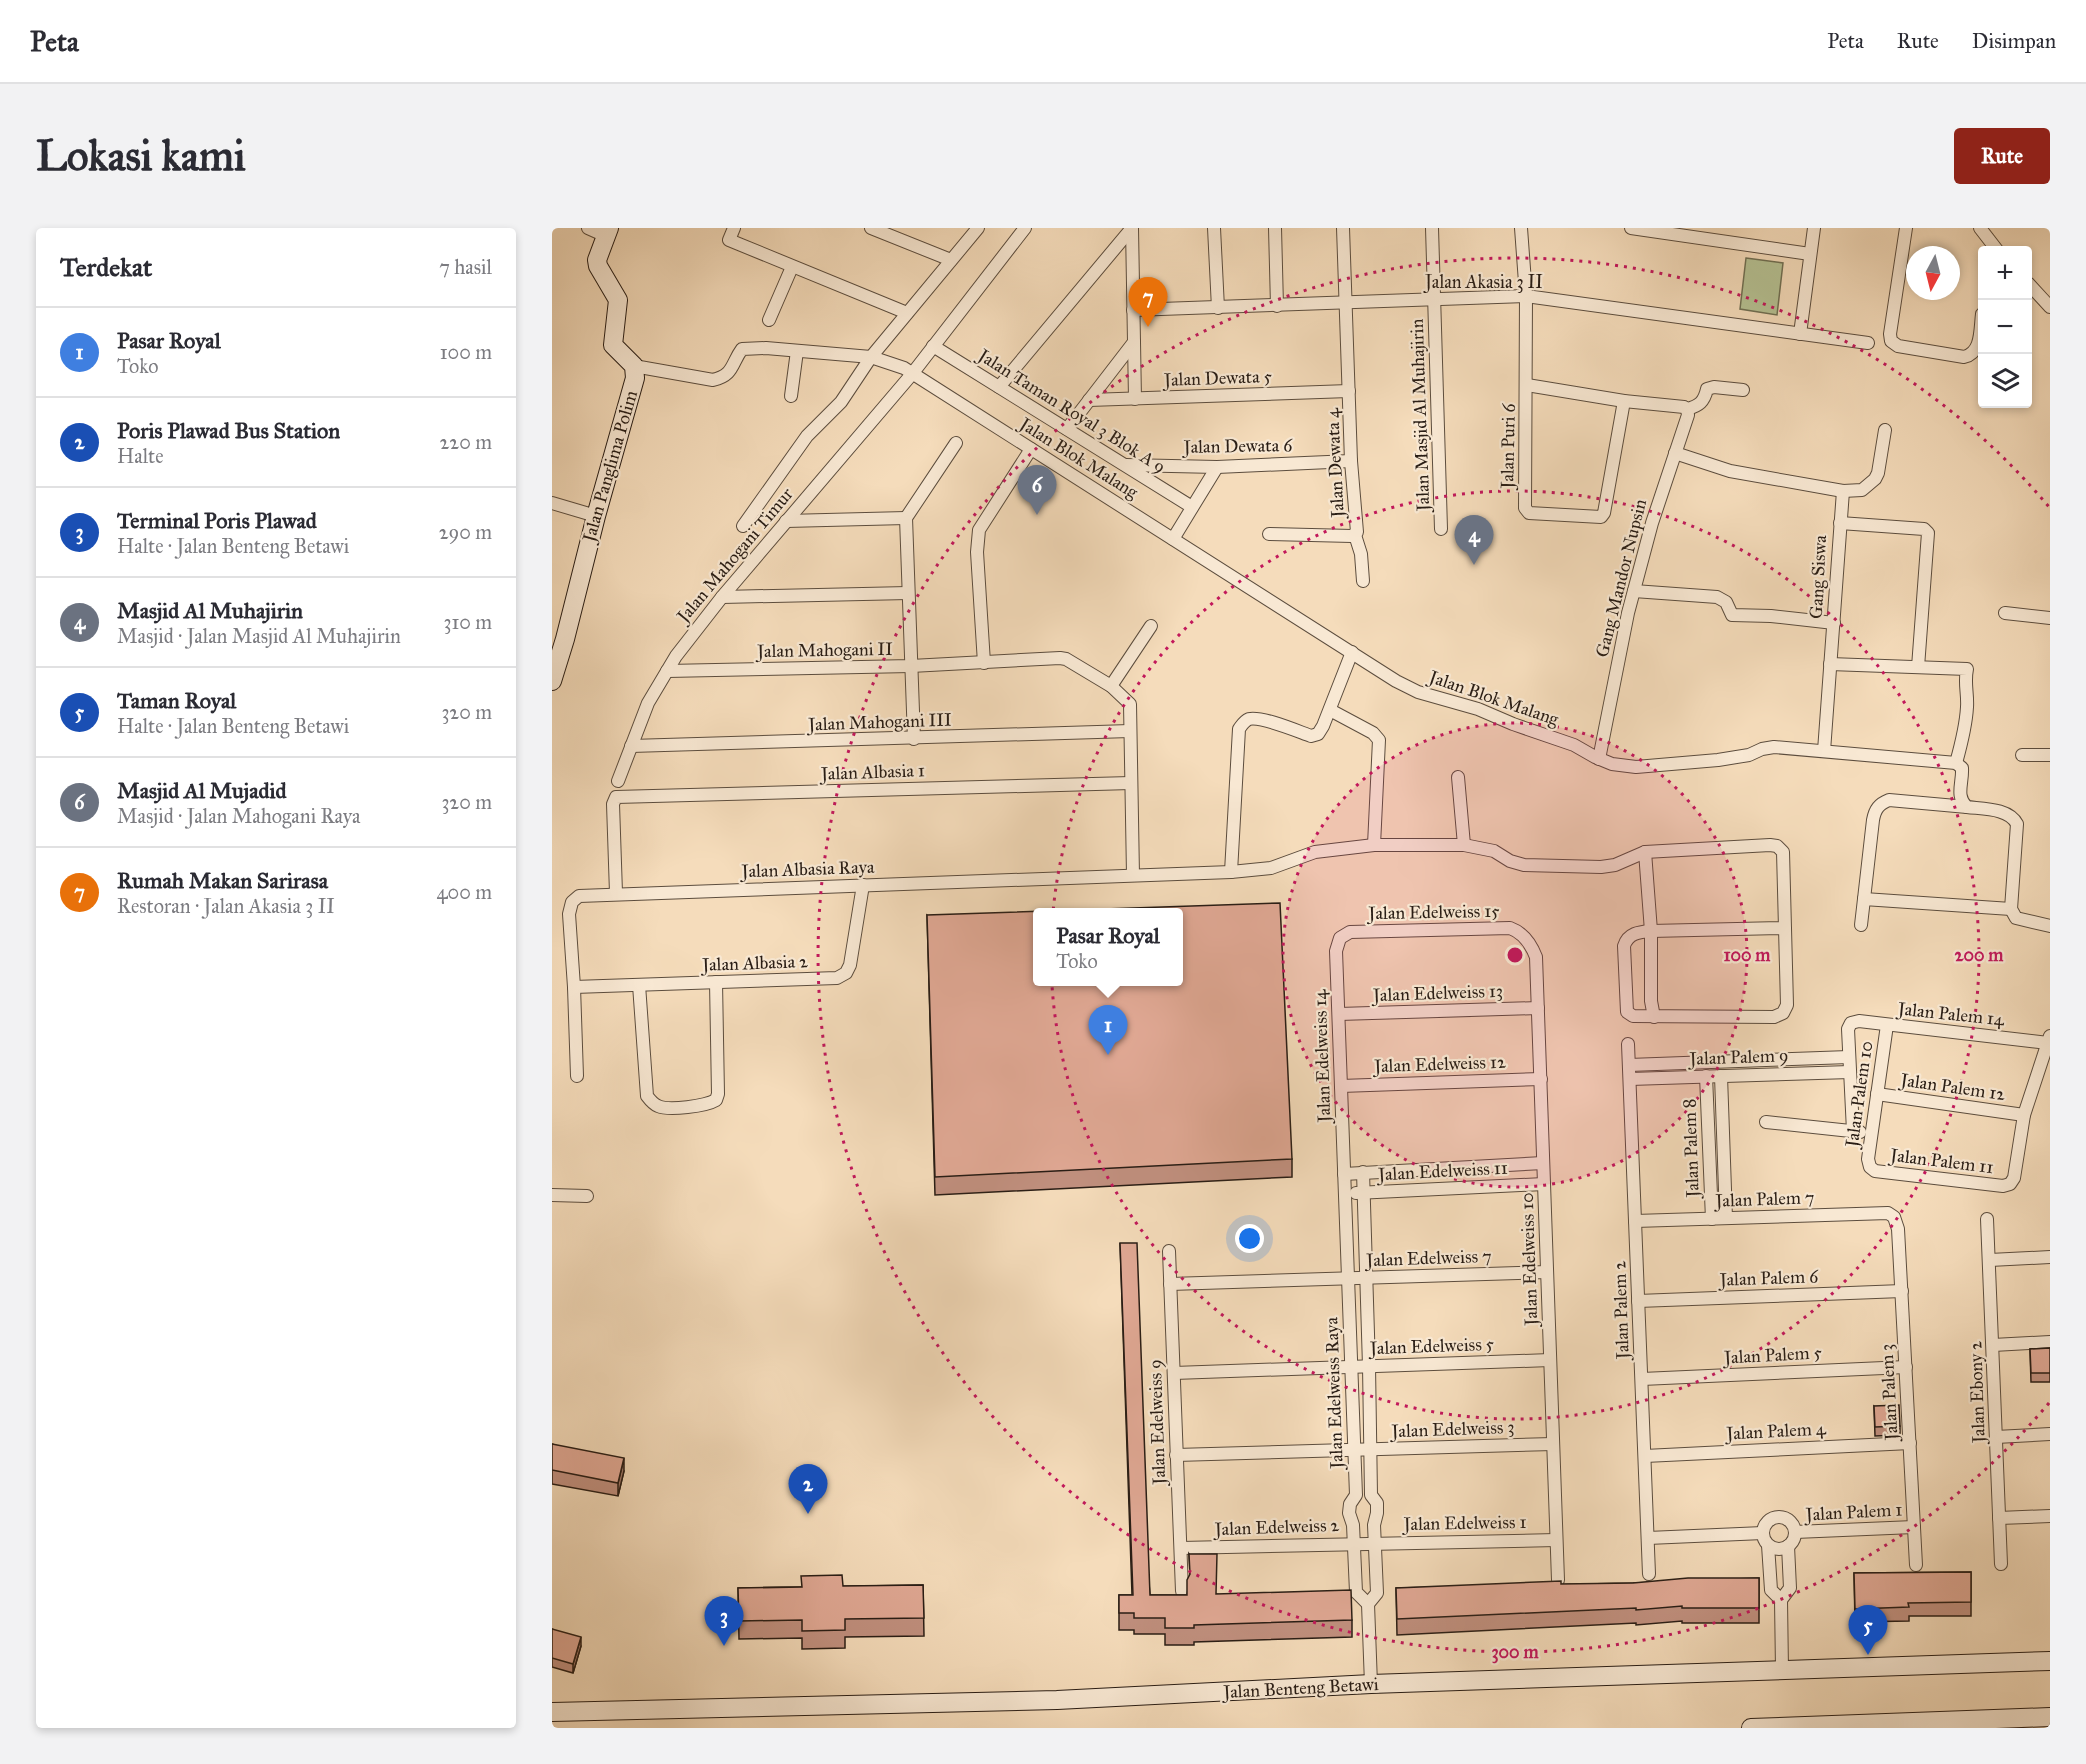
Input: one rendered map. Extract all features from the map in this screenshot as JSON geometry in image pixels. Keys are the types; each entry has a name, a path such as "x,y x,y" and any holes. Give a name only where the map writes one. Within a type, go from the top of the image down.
{"main road":[{"name":"Jalan Panglima Polim","path":"552,681 559,638 633,386 634,366 613,345 618,300 598,266 597,260 608,232"},
{"name":"Jalan Benteng Betawi","path":"552,1712 1057,1700 1371,1684 2050,1661"},
{"path":"1750,1728 2050,1717"}],"street":[{"path":"588,228 608,232"},
{"path":"734,228 729,240 907,313"},
{"path":"871,228 951,260"},
{"path":"743,526 807,436 841,402 877,359 907,313 978,228"},
{"name":"Jalan Mahogani Timur","path":"618,781 648,703 667,671 722,597 908,371 933,346 1024,228"},
{"path":"1132,228 1135,399"},
{"path":"999,387 1132,228"},
{"path":"1214,228 1218,308"},
{"path":"1275,228 1277,306"},
{"name":"Jalan Dewata 4","path":"1269,534 1355,535 1357,532 1351,461 1343,228"},
{"name":"Jalan Masjid Al Muhajirin","path":"1432,228 1441,529"},
{"name":"Jalan Puri 6","path":"1521,228 1526,296 1525,508 1529,513 1601,517 1604,513 1624,401"},
{"path":"1631,228 1810,254"},
{"path":"1800,334 1814,228"},
{"path":"1906,228 1891,340 1898,346 1964,357 1977,350 1978,344"},
{"path":"1980,228 1992,246"},
{"path":"769,320 792,267"},
{"path":"2032,287 2050,307"},
{"name":"Jalan Akasia 3 II","path":"1133,310 1526,296 1868,343"},
{"path":"1067,429 1134,342"},
{"name":"Jalan Taman Royal 3 Blok A 9","path":"933,346 1192,507"},
{"name":"Jalan Blok Malang","path":"634,366 713,380 725,377 742,349 766,348 877,359 908,371 1396,681 1418,692 1478,709 1574,745 1612,764 1636,767 1736,758 1774,747 1956,763"},
{"path":"791,396 797,351"},
{"path":"1527,385 1687,409 1698,406 1705,398 1707,389 1714,387 1743,390"},
{"name":"Jalan Dewata 5","path":"1089,400 1349,392"},
{"name":"Gang Mandor Nupsin","path":"1599,759 1634,591 1652,523 1688,415 1687,409"},
{"path":"1675,453 1730,471 1843,491 1862,490 1875,479 1878,473 1886,430"},
{"path":"914,739 906,518 956,443"},
{"path":"984,663 977,552 979,530 1031,449"},
{"name":"Jalan Dewata 6","path":"1125,465 1217,467 1351,461"},
{"path":"1173,539 1217,467"},
{"name":"Gang Siswa","path":"1824,751 1843,491"},
{"path":"552,503 596,516"},
{"path":"786,521 906,518"},
{"path":"1840,523 1924,529 1928,533 1918,667"},
{"path":"1355,535 1361,554 1362,581"},
{"path":"1634,591 1717,597 1726,602 1732,615 1771,616 1834,623"},
{"path":"722,597 908,593"},
{"path":"2005,613 2050,618"},
{"path":"1133,875 1131,706 1116,691 1151,626"},
{"path":"1231,872 1239,729 1243,722 1251,719 1311,736 1318,734 1352,652"},
{"name":"Jalan Mahogani II","path":"667,671 911,666 1060,658 1066,659 1116,691"},
{"path":"1830,664 1967,669 1966,718 1956,763 1962,768 1959,798 1967,807"},
{"path":"1329,710 1373,733 1379,740 1374,845"},
{"name":"Jalan Mahogani III","path":"631,747 1130,731"},
{"path":"2022,755 2050,755"},
{"path":"1458,777 1464,845"},
{"name":"Jalan Albasia 1","path":"616,894 613,804 616,797 1131,783"},
{"path":"1861,926 1873,820 1880,804 1889,800 1967,807 2007,814 2014,818 2017,824 2011,909 2016,918 2050,927"},
{"name":"Jalan Albasia Raya","path":"574,987 569,914 572,902 579,896 1231,872 1271,868 1315,852 1374,845 1464,845 1494,851 1510,861 1524,865 1601,867 1615,865 1645,852"},
{"path":"1654,1017 1651,1001 1651,931 1645,852 1777,846 1783,852 1785,928 1787,1005 1786,1010 1779,1016 1654,1017 1634,1016 1627,1012 1624,946 1633,934 1651,931 1785,928"},
{"name":"Jalan Albasia 2","path":"574,987 837,978 846,974 850,965 863,885"},
{"path":"1864,899 2011,909"},
{"name":"Jalan Edelweiss 15","path":"1340,938 1350,932 1510,928 1519,931 1526,939"},
{"name":"Jalan Edelweiss 14","path":"1340,938 1336,951 1344,1174"},
{"name":"Jalan Edelweiss 10","path":"1526,939 1536,957 1558,1580"},
{"path":"639,985 647,1096 654,1104 662,1108 702,1106 716,1100 718,1094 716,982"},
{"path":"574,987 577,1076"},
{"name":"Jalan Edelweiss 13","path":"1339,1014 1538,1008"},
{"name":"Jalan Palem 14","path":"1851,1023 1859,1021 2049,1040"},
{"name":"Jalan Palem 10","path":"1851,1023 1848,1029 1853,1131"},
{"name":"Jalan Palem 10","path":"1870,1167 1868,1159 1887,1025"},
{"path":"2024,1115 2049,1040"},
{"name":"Jalan Palem 2","path":"1628,1044 1649,1574"},
{"name":"Jalan Palem 9","path":"1629,1065 1849,1057"},
{"name":"Jalan Palem 9","path":"1630,1079 1850,1072"},
{"name":"Jalan Palem 8","path":"1706,1076 1712,1219"},
{"name":"Jalan Palem 8","path":"1721,1076 1726,1218"},
{"name":"Jalan Edelweiss 12","path":"1341,1086 1541,1079"},
{"name":"Jalan Palem 12","path":"1877,1094 2024,1115"},
{"name":"Jalan Palem 11","path":"1870,1167 1875,1171 2003,1186 2010,1184 2014,1178 2024,1115"},
{"path":"1766,1122 1872,1133"},
{"name":"Jalan Edelweiss 11","path":"1344,1174 1543,1163"},
{"name":"Jalan Edelweiss Raya","path":"1363,1172 1371,1495 1377,1503 1374,1525 1377,1593 1368,1604 1371,1684"},
{"name":"Jalan Edelweiss Raya","path":"1344,1174 1356,1495 1350,1504 1349,1513 1353,1525 1356,1592 1368,1604"},
{"name":"Jalan Edelweiss 11","path":"1345,1193 1544,1184"},
{"path":"552,1195 587,1196"},
{"name":"Jalan Palem 7","path":"1635,1221 1888,1213 1894,1217"},
{"name":"Jalan Palem 3","path":"1894,1217 1898,1229 1902,1291 1916,1565"},
{"name":"Jalan Ebony 2","path":"1988,1219 2001,1564"},
{"name":"Jalan Edelweiss 9","path":"1169,1251 1182,1591"},
{"path":"1990,1260 2050,1257"},
{"name":"Jalan Edelweiss 7","path":"1170,1284 1547,1272"},
{"name":"Jalan Palem 6","path":"1638,1301 1902,1291"},
{"path":"1993,1345 2050,1342"},
{"name":"Jalan Edelweiss 5","path":"1174,1373 1550,1360"},
{"name":"Jalan Palem 5","path":"1642,1379 1906,1367"},
{"path":"1996,1437 2050,1434"},
{"name":"Jalan Palem 4","path":"1644,1456 1910,1443"},
{"name":"Jalan Edelweiss 3","path":"1176,1455 1553,1444"},
{"path":"1768,1545 1781,1549 1788,1546 1795,1532 1793,1524 1779,1516 1771,1519 1765,1525 1763,1533 1768,1545 1771,1590 1781,1600"},
{"path":"1999,1518 2050,1516"},
{"name":"Jalan Palem 1","path":"1795,1532 1914,1527"},
{"path":"1648,1538 1763,1533"},
{"name":"Jalan Edelweiss 1","path":"1374,1543 1556,1539"},
{"name":"Jalan Edelweiss 2","path":"1181,1548 1374,1543"},
{"path":"1782,1670 1781,1600 1790,1588 1788,1546"}],"green space":[{"path":"1746,258 1783,263 1777,315 1740,309"}],"building":[{"path":"1280,903 1292,1159 935,1177 927,915 1033,911 1033,986 1183,986 1183,908 1133,908"},
{"path":"1120,1243 1137,1243 1150,1595 1187,1595 1187,1580 1190,1574 1189,1554 1217,1554 1216,1594 1351,1590 1352,1620 1165,1628 1165,1618 1134,1618 1134,1613 1119,1613 1119,1595 1133,1595"},
{"path":"2050,1348 2050,1373 2031,1373 2030,1349"},
{"path":"1899,1405 1900,1426 1875,1427 1874,1406"},
{"path":"552,1444 624,1458 618,1483 552,1470"},
{"path":"1971,1572 1971,1602 1908,1603 1909,1607 1855,1609 1854,1573"},
{"path":"842,1575 843,1586 923,1585 924,1618 845,1619 845,1630 802,1631 802,1620 739,1621 738,1588 802,1587 801,1576"},
{"path":"1688,1578 1759,1578 1759,1608 1682,1608 1682,1606 1636,1610 1636,1608 1397,1619 1396,1588 1561,1581 1561,1584 1633,1583"},
{"path":"552,1629 581,1637 573,1664 552,1658"}],"place":[{"name":"Rumah Makan Sarirasa","path":"1148,327"},
{"name":"Masjid Al Mujadid","path":"1037,515"},
{"name":"Masjid Al Muhajirin","path":"1474,565"},
{"name":"Pasar Royal","path":"1108,1055"},
{"name":"Poris Plawad Bus Station","path":"808,1514"},
{"name":"Terminal Poris Plawad","path":"724,1646"},
{"name":"Taman Royal","path":"1868,1655"}]}
